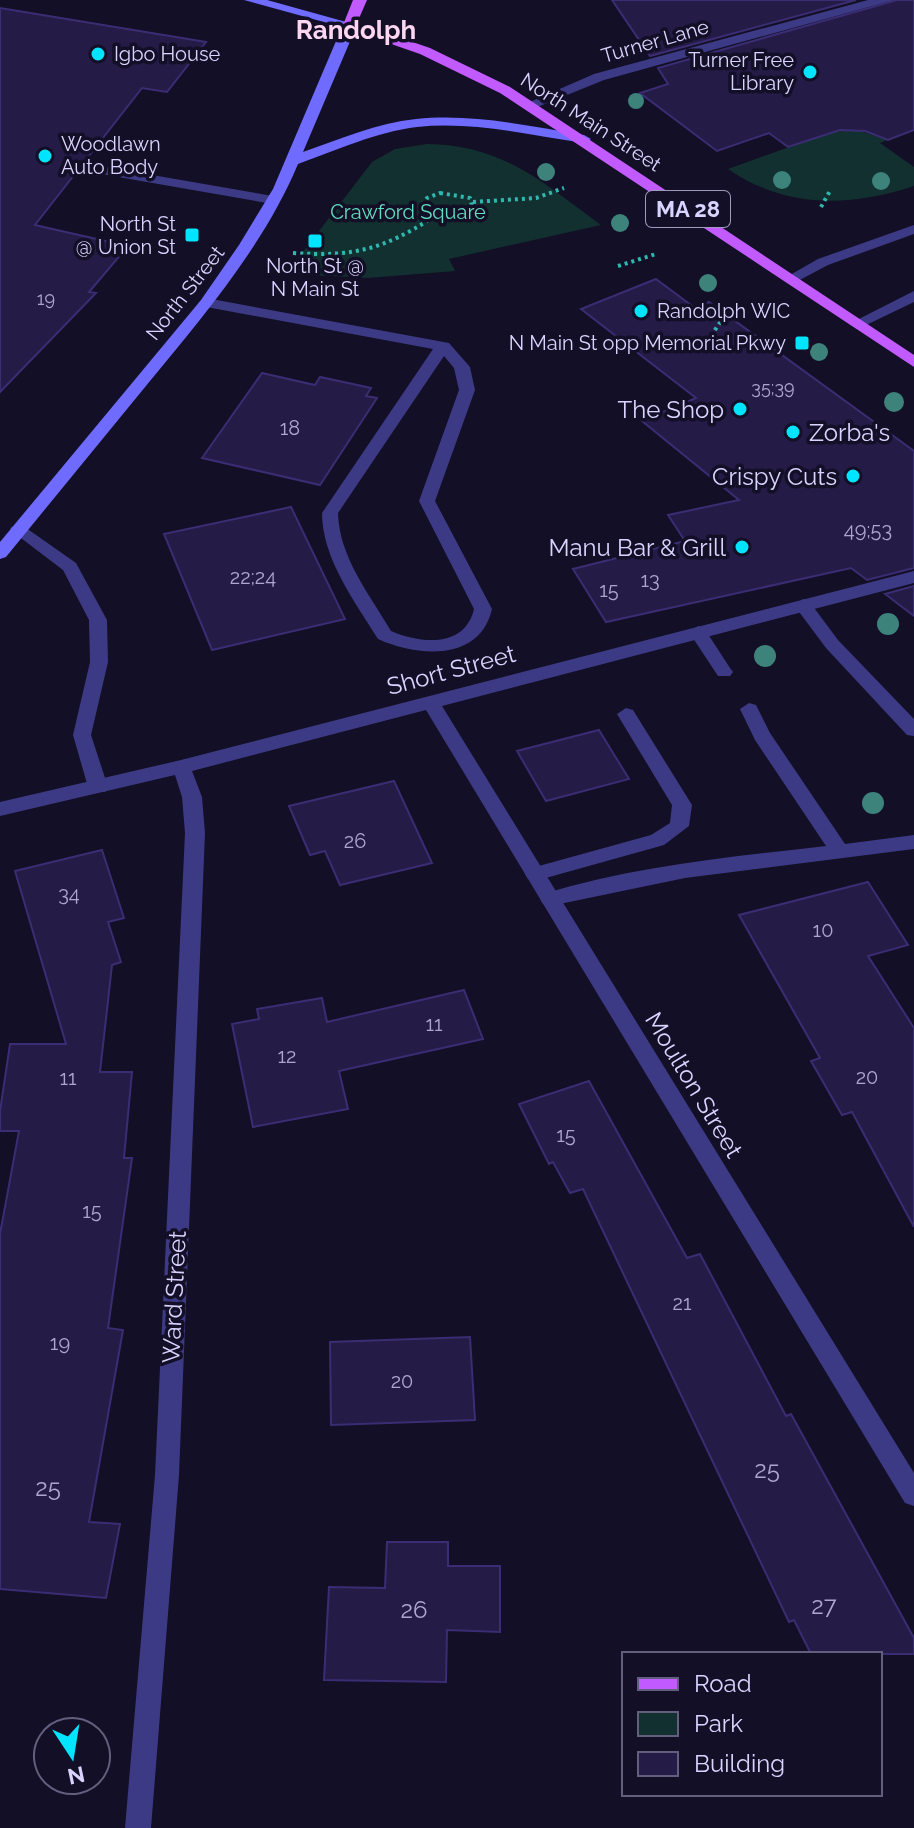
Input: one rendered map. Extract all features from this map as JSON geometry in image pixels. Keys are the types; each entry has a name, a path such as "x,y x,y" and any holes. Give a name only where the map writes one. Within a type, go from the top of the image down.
{"main road":[{"path":"251,0 350,25 360,0"},
{"name":"North Main Street","path":"350,25 425,51 530,105 914,362"},
{"name":"North Street","path":"0,553 206,303 273,200 350,25"},
{"path":"292,161 374,132 417,123 470,122 584,139"}],"street":[{"name":"Turner Lane","path":"530,105 599,77 882,0"},
{"path":"106,171 273,200"},
{"path":"791,279 823,262 914,229"},
{"path":"857,324 914,296"},
{"path":"206,303 443,346 462,367 467,390 427,501 483,609 482,622 469,637 435,645 397,643 384,635 330,532 330,513 443,346"},
{"path":"19,528 70,567 98,620 99,662 82,735 98,787"},
{"name":"Short Street","path":"0,809 181,767 914,577"},
{"path":"803,605 832,644 914,730"},
{"path":"698,632 724,672"},
{"name":"Moulton Street","path":"431,702 914,1495"},
{"path":"749,709 762,735 840,851"},
{"path":"535,874 657,840 679,826 682,805 626,714"},
{"name":"Ward Street","path":"138,1828 167,1475 195,833 192,797 181,767"},
{"path":"550,899 611,883 914,842"}],"path":[{"path":"473,202 473,211 463,218 447,221 432,218 421,206 433,195 457,193 473,202 536,198 564,188"},
{"path":"821,207 831,189"},
{"path":"293,253 340,257 367,253 387,246 432,218"},
{"path":"618,266 656,254"},
{"path":"711,336 721,321 742,311"}],"green space":[{"path":"857,130 887,140 880,143 914,167 914,186 866,198 819,200 773,191 728,169 831,132"},
{"name":"Crawford Square","path":"427,144 479,151 501,159 541,181 601,225 449,259 455,271 368,278 286,274 372,162 395,149"}],"building":[{"path":"612,0 856,0 650,56"},
{"name":"Turner Free Library","path":"897,0 914,0 914,130 888,140 865,131 840,130 788,147 769,133 717,151 640,93 668,84 658,68"},
{"path":"0,8 206,42 167,92 142,88 35,225 128,246 89,292 96,293 0,392"},
{"path":"656,279 695,308 709,302 914,451 914,568 867,580 851,568 606,622 573,569 685,541 668,515 739,500 642,421 696,398 581,309"},
{"path":"262,373 315,385 320,377 371,388 366,396 377,398 320,485 202,458"},
{"path":"291,507 345,619 212,650 164,534"},
{"path":"914,586 914,616 885,594"},
{"path":"599,730 629,779 546,801 517,751"},
{"path":"394,781 432,863 340,885 325,851 310,855 289,806"},
{"path":"102,850 124,918 108,922 121,962 112,965 100,1072 132,1072 124,1158 132,1158 108,1328 123,1330 89,1522 120,1524 106,1598 0,1589 0,1234 19,1131 0,1131 0,1111 10,1044 66,1044 15,871"},
{"path":"868,882 908,945 868,956 914,1028 914,1227 852,1112 842,1115 811,1061 820,1058 739,915"},
{"path":"464,990 483,1039 339,1071 348,1109 253,1127 232,1024 259,1019 257,1009 322,998 327,1022"},
{"path":"589,1081 687,1258 700,1254 786,1416 791,1414 914,1638 914,1654 810,1652 794,1620 789,1622 583,1189 570,1193 553,1162 549,1164 519,1104"},
{"path":"470,1337 475,1420 331,1425 330,1342"},
{"path":"387,1542 448,1542 448,1566 500,1566 500,1632 447,1630 446,1682 324,1680 329,1587 385,1588"}],"place":[{"name":"Igbo House","path":"98,54"},
{"name":"Turner Free Library","path":"810,72"},
{"name":"Woodlawn Auto Body","path":"45,156"},
{"name":"North St @ Union St","path":"192,235"},
{"name":"North St @ N Main St","path":"315,241"},
{"name":"Randolph WIC","path":"641,311"},
{"name":"N Main St opp Memorial Pkwy","path":"802,343"},
{"name":"The Shop","path":"740,409"},
{"name":"Zorba's","path":"793,432"},
{"name":"Crispy Cuts","path":"853,476"},
{"name":"Manu Bar & Grill","path":"742,547"}],"district":[{"name":"Randolph","path":"356,30"}]}
